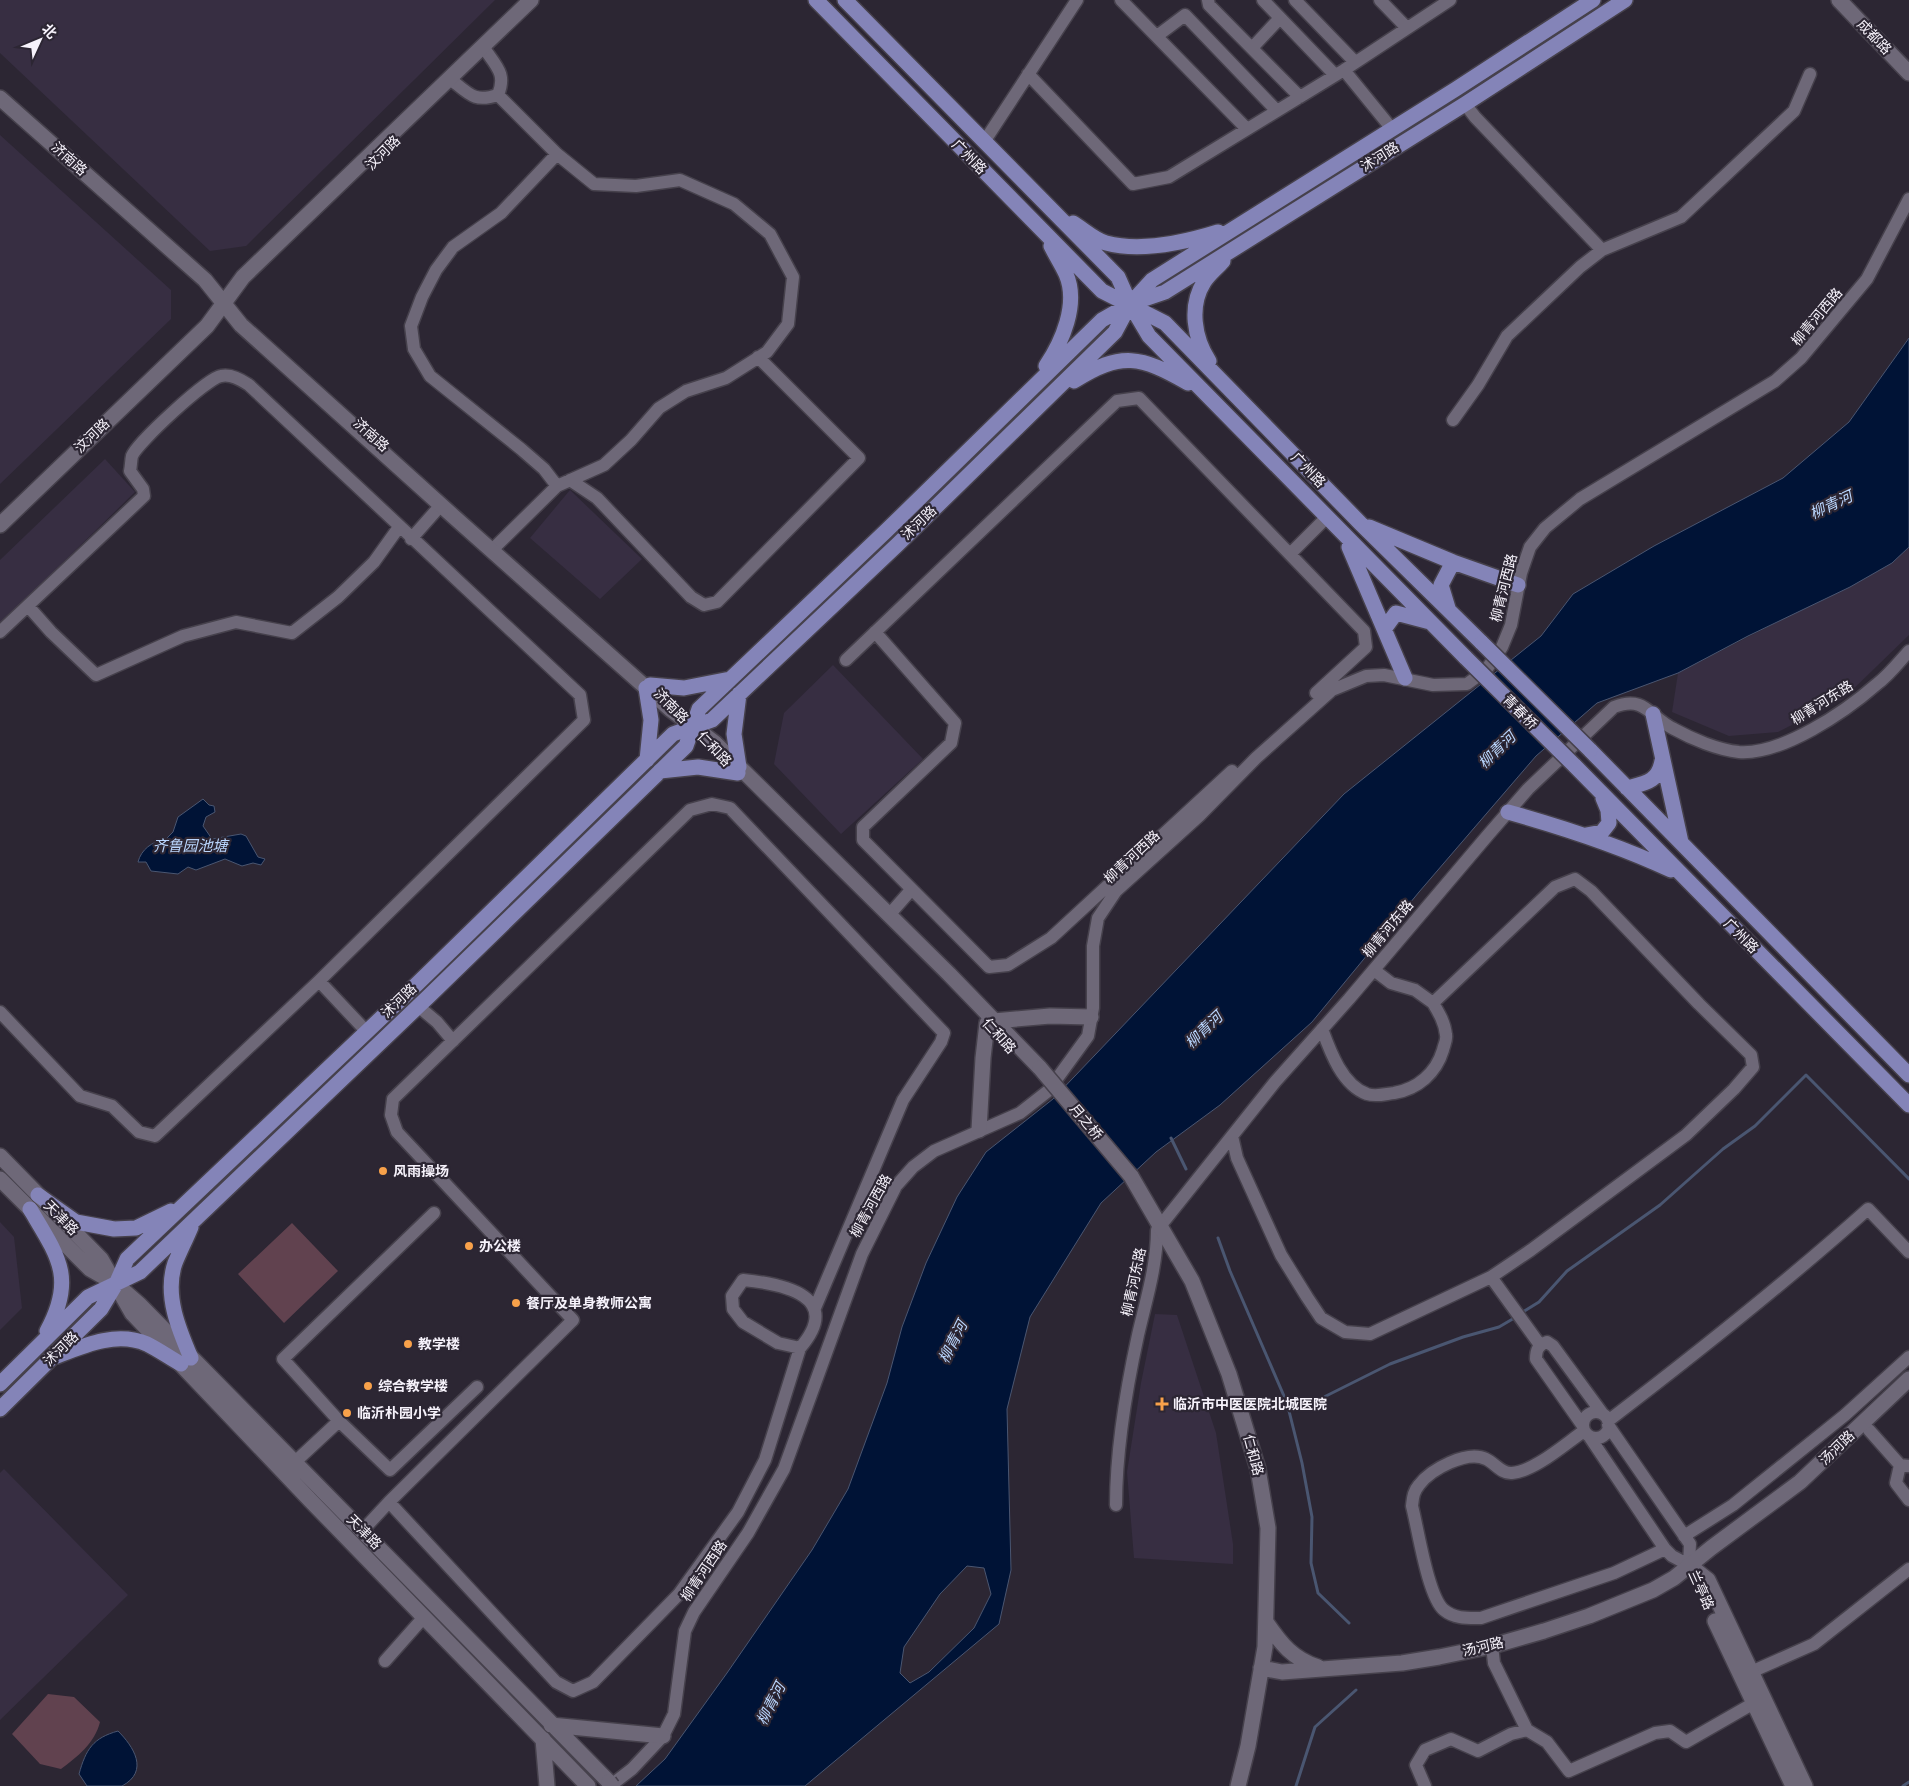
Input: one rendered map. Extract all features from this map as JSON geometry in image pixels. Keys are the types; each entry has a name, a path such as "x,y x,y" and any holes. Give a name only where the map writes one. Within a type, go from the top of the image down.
{"main road":[{"name":"广州路","path":"816,0 1102,291 1165,323 1361,524 1482,643"},
{"name":"广州路","path":"845,0 1118,277 1130,304 1149,336 1326,518 1466,658"},
{"name":"沭河路","path":"0,1409 101,1309 128,1259 367,1032 673,734 712,720 740,694 1115,332 1130,304 1152,280 1593,0"},
{"name":"沭河路","path":"0,1384 88,1297 140,1272 418,1006 686,746 699,709 1102,320 1130,304 1165,292 1465,104 1625,0"},
{"path":"1055,212 1106,243 1136,245 1186,242 1236,226"},
{"path":"1032,388 1059,345 1070,305 1067,276 1042,230"},
{"path":"1223,383 1201,348 1193,311 1204,282 1239,245"},
{"path":"1047,398 1099,365 1130,359 1160,367 1203,392"},
{"path":"1361,524 1453,562 1518,585"},
{"path":"1346,538 1405,678"},
{"path":"1448,610 1441,585 1453,562"},
{"path":"1385,628 1396,613 1430,623"},
{"name":"青春桥","path":"1482,643 1590,750"},
{"name":"青春桥","path":"1466,658 1574,765"},
{"path":"647,760 651,720 648,686 684,688 730,679"},
{"path":"660,771 698,767 739,770 734,734 740,694"},
{"path":"1653,714 1681,844"},
{"name":"广州路","path":"1590,750 1909,1075"},
{"path":"1627,788 1650,782 1660,773 1662,761"},
{"name":"广州路","path":"1574,765 1909,1105"},
{"path":"1586,835 1602,832 1609,823 1608,810 1602,794"},
{"path":"1508,812 1586,835 1628,850 1681,875"},
{"path":"38,1195 76,1222 114,1230 136,1228 184,1206"},
{"path":"30,1209 58,1255 63,1281 57,1312 38,1347"},
{"path":"186,1361 171,1287 175,1264 195,1219"},
{"path":"51,1358 96,1341 116,1338 146,1344 186,1361"}],"street":[{"name":"汶河路","path":"0,525 207,326 243,277 531,0"},
{"name":"汶河路","path":"0,516 200,319 250,284 539,0"},
{"path":"984,142 998,124 1028,74 1077,0"},
{"path":"1121,0 1247,129"},
{"path":"1208,0 1209,5 1300,97"},
{"path":"1262,0 1340,72 1392,129"},
{"path":"1295,0 1355,62"},
{"path":"1380,0 1407,28"},
{"path":"1028,74 1133,184 1169,177 1340,72 1450,0"},
{"name":"成都路","path":"1839,0 1909,73"},
{"name":"成都路","path":"1849,0 1909,61"},
{"path":"1157,36 1185,15 1277,111"},
{"path":"1252,48 1280,18"},
{"path":"454,82 473,97 484,100 498,95 503,83 500,70 486,51"},
{"path":"1453,420 1478,385 1507,336 1602,250 1681,218 1794,111 1810,74"},
{"path":"495,547 557,486 604,465 631,440 658,408 686,391 726,378 767,352 788,324 793,277 770,234 734,204 680,180 636,186 594,184 557,154 498,95"},
{"name":"济南路","path":"0,98 205,280 242,324 441,505 648,686"},
{"name":"济南路","path":"0,104 198,286 223,303 692,727"},
{"path":"1465,104 1475,117 1602,250"},
{"path":"557,154 500,213 453,247 436,270 425,290 411,326 414,349 430,376 521,449 544,470 557,486"},
{"name":"柳青河西路","path":"610,1785 632,1769 663,1736 674,1714 685,1631 694,1612 748,1533 784,1469 834,1336 862,1254 896,1186 913,1167 934,1152 1020,1113 1048,1090 1088,1036 1091,1017 1093,946 1098,918 1116,891 1332,690 1366,676 1384,675 1433,685 1467,684 1486,670 1502,647 1512,625 1518,585 1530,546 1545,528 1560,513 1580,499 1775,381 1801,358 1867,279 1909,199"},
{"path":"570,480 597,498 691,598 704,604 717,602 859,458 758,357"},
{"path":"0,632 144,496 143,489 130,471 132,455 186,400 204,385 220,376 236,377 249,386 580,695 584,720 319,981 155,1136 139,1132 112,1106 80,1096 0,1012"},
{"path":"846,660 875,632 1118,401 1139,398 1364,631 1366,647 1051,938 1008,965 988,966 863,840 863,827 950,743 954,722 875,632"},
{"path":"411,539 441,505"},
{"path":"1290,554 1326,518"},
{"path":"28,606 96,675 182,636 236,622 292,633 338,598 368,568 399,527"},
{"name":"柳青河东路","path":"1116,1505 1116,1468 1136,1347 1157,1254 1159,1229 1275,1082 1528,790 1614,707 1627,702 1639,703 1673,729 1710,745 1739,752 1775,747 1811,731 1851,704 1878,684 1909,651"},
{"name":"仁和路","path":"692,727 715,744 991,1022"},
{"name":"仁和路","path":"739,770 889,915 1037,1072"},
{"path":"363,1530 573,1320 397,1132 391,1115 393,1099 690,810 712,804 730,808 944,1033 941,1042 903,1100 815,1308"},
{"path":"1232,1136 1237,1158 1281,1255 1321,1318 1345,1332 1370,1334 1491,1277 1573,1220 1686,1135 1734,1089 1753,1067 1751,1055 1699,1004 1591,891 1575,878 1555,887 1433,1003"},
{"path":"889,915 911,890"},
{"path":"1322,1029 1339,1070 1366,1094 1378,1095 1400,1092 1419,1085 1431,1073 1440,1058 1446,1037 1442,1017 1433,1003 1415,990 1391,983 1374,970"},
{"path":"319,981 367,1032"},
{"path":"418,1006 437,1022 452,1041"},
{"path":"979,1130 983,1058 991,1022 1050,1016 1091,1017"},
{"name":"月之桥","path":"1037,1072 1129,1179"},
{"name":"天津路","path":"0,1156 101,1259 132,1312 295,1462 610,1785"},
{"name":"天津路","path":"0,1179 90,1270 116,1284"},
{"name":"仁和路","path":"1129,1179 1192,1281 1230,1374 1258,1469 1268,1528 1265,1647 1248,1746 1238,1786"},
{"path":"1585,1431 1602,1436 1606,1420 1710,1344 1775,1291 1868,1209 1909,1252"},
{"path":"434,1213 283,1359 339,1421 390,1470 478,1387"},
{"name":"仁和路","path":"1159,1229 1187,1283 1224,1376 1253,1470 1262,1528 1261,1700 1254,1747 1244,1786"},
{"path":"1491,1277 1540,1344"},
{"path":"389,1502 556,1682 572,1691 593,1682 679,1594 738,1512 765,1460 800,1348 809,1337 817,1318 815,1308 803,1295 774,1283 744,1280 732,1296 732,1309 743,1322 778,1343 800,1348"},
{"path":"813,1328 834,1336"},
{"path":"1547,1342 1553,1346 1606,1420 1690,1544 1690,1565 1672,1556 1665,1549 1536,1359 1536,1351 1540,1344 1547,1342"},
{"path":"1684,1536 1733,1506 1845,1415 1909,1357"},
{"name":"天津路","path":"186,1361 424,1618 588,1786"},
{"name":"汤河路","path":"1261,1668 1282,1672 1402,1663 1492,1646 1598,1612 1674,1578 1800,1482 1909,1379"},
{"name":"汤河路","path":"1690,1565 1715,1556 1752,1531 1806,1489 1909,1392"},
{"path":"1585,1431 1584,1420 1591,1413 1606,1420"},
{"path":"295,1462 339,1421"},
{"path":"1869,1430 1904,1466 1896,1483 1909,1500"},
{"path":"1585,1431 1528,1469 1510,1474 1486,1458 1470,1456 1450,1461 1419,1484 1413,1494 1412,1506 1433,1596 1443,1610 1459,1618 1481,1618 1614,1573 1665,1549"},
{"name":"兰亭路","path":"1690,1565 1708,1580 1805,1786"},
{"name":"兰亭路","path":"1690,1565 1793,1786"},
{"path":"1751,1672 1814,1644 1909,1569"},
{"path":"385,1661 424,1618"},
{"path":"1266,1622 1282,1646 1302,1662 1322,1669"},
{"path":"1492,1646 1494,1662 1527,1730 1547,1742 1568,1771 1655,1732 1670,1731 1686,1742 1754,1703"},
{"path":"551,1725 663,1736"},
{"path":"1425,1786 1416,1765 1425,1750 1452,1739 1478,1751 1511,1734 1527,1730"},
{"path":"543,1739 548,1786"}],"shaded area":[{"path":"0,0 495,0 246,246 210,251 0,53"},
{"path":"0,135 171,290 171,319 0,484"},
{"path":"105,459 135,492 0,624 0,560"},
{"path":"570,490 642,559 600,599 530,538"},
{"path":"1909,547 1909,635 1843,699 1778,732 1729,736 1672,712 1678,673 1892,563"},
{"path":"833,665 923,759 841,834 774,764 784,713"},
{"path":"0,1222 14,1237 22,1308 0,1330"},
{"path":"292,1223 338,1271 284,1323 238,1274"},
{"path":"1155,1314 1177,1315 1216,1433 1233,1544 1233,1564 1134,1558 1127,1472 1141,1383"},
{"path":"4,1469 128,1595 0,1720 0,1473"},
{"path":"48,1694 74,1697 100,1722 98,1730 90,1743 61,1769 40,1764 12,1734"}],"water":[{"name":"柳青河","path":"1909,338 1909,547 1892,563 1850,587 1748,636 1678,673 1597,703 1536,756 1419,892 1312,1022 1220,1105 1156,1152 1101,1203 1030,1317 1007,1409 1011,1570 999,1624 805,1786 636,1786 665,1759 727,1673 812,1550 848,1489 887,1383 902,1327 926,1263 957,1197 986,1152 1053,1099 1344,794 1541,636 1573,594 1654,546 1783,478 1849,422","holes":["967,1566 984,1568 991,1594 974,1628 929,1672 910,1683 900,1673 904,1647 940,1594"]},
{"name":"齐鲁园池塘","path":"203,799 209,805 214,806 215,812 206,817 203,826 212,839 241,834 246,836 258,857 265,859 261,865 253,863 242,866 225,859 196,870 188,867 178,874 151,871 146,862 138,862 148,847 156,842 165,840 173,832 178,817"},
{"path":"118,1731 129,1744 136,1758 137,1766 135,1773 122,1786 87,1786 79,1774 88,1751 102,1737"}],"waterway":[{"path":"1521,1313 1539,1302 1567,1271 1660,1205 1723,1149 1755,1126 1806,1075 1909,1179"},
{"path":"1171,1138 1186,1169"},
{"path":"1218,1238 1230,1271 1287,1403 1302,1463 1312,1517 1311,1563 1318,1593 1349,1623"},
{"path":"1288,1410 1308,1405 1390,1364 1463,1337 1499,1327 1516,1317"},
{"path":"1296,1786 1315,1727 1356,1690"},
{"path":"1903,1786 1909,1782"}],"place":[{"name":"风雨操场","path":"383,1171"},
{"name":"办公楼","path":"469,1246"},
{"name":"餐厅及单身教师公寓","path":"516,1303"},
{"name":"教学楼","path":"408,1344"},
{"name":"综合教学楼","path":"368,1386"},
{"name":"临沂市中医医院北城医院","path":"1162,1404"},
{"name":"临沂朴园小学","path":"347,1413"}]}
